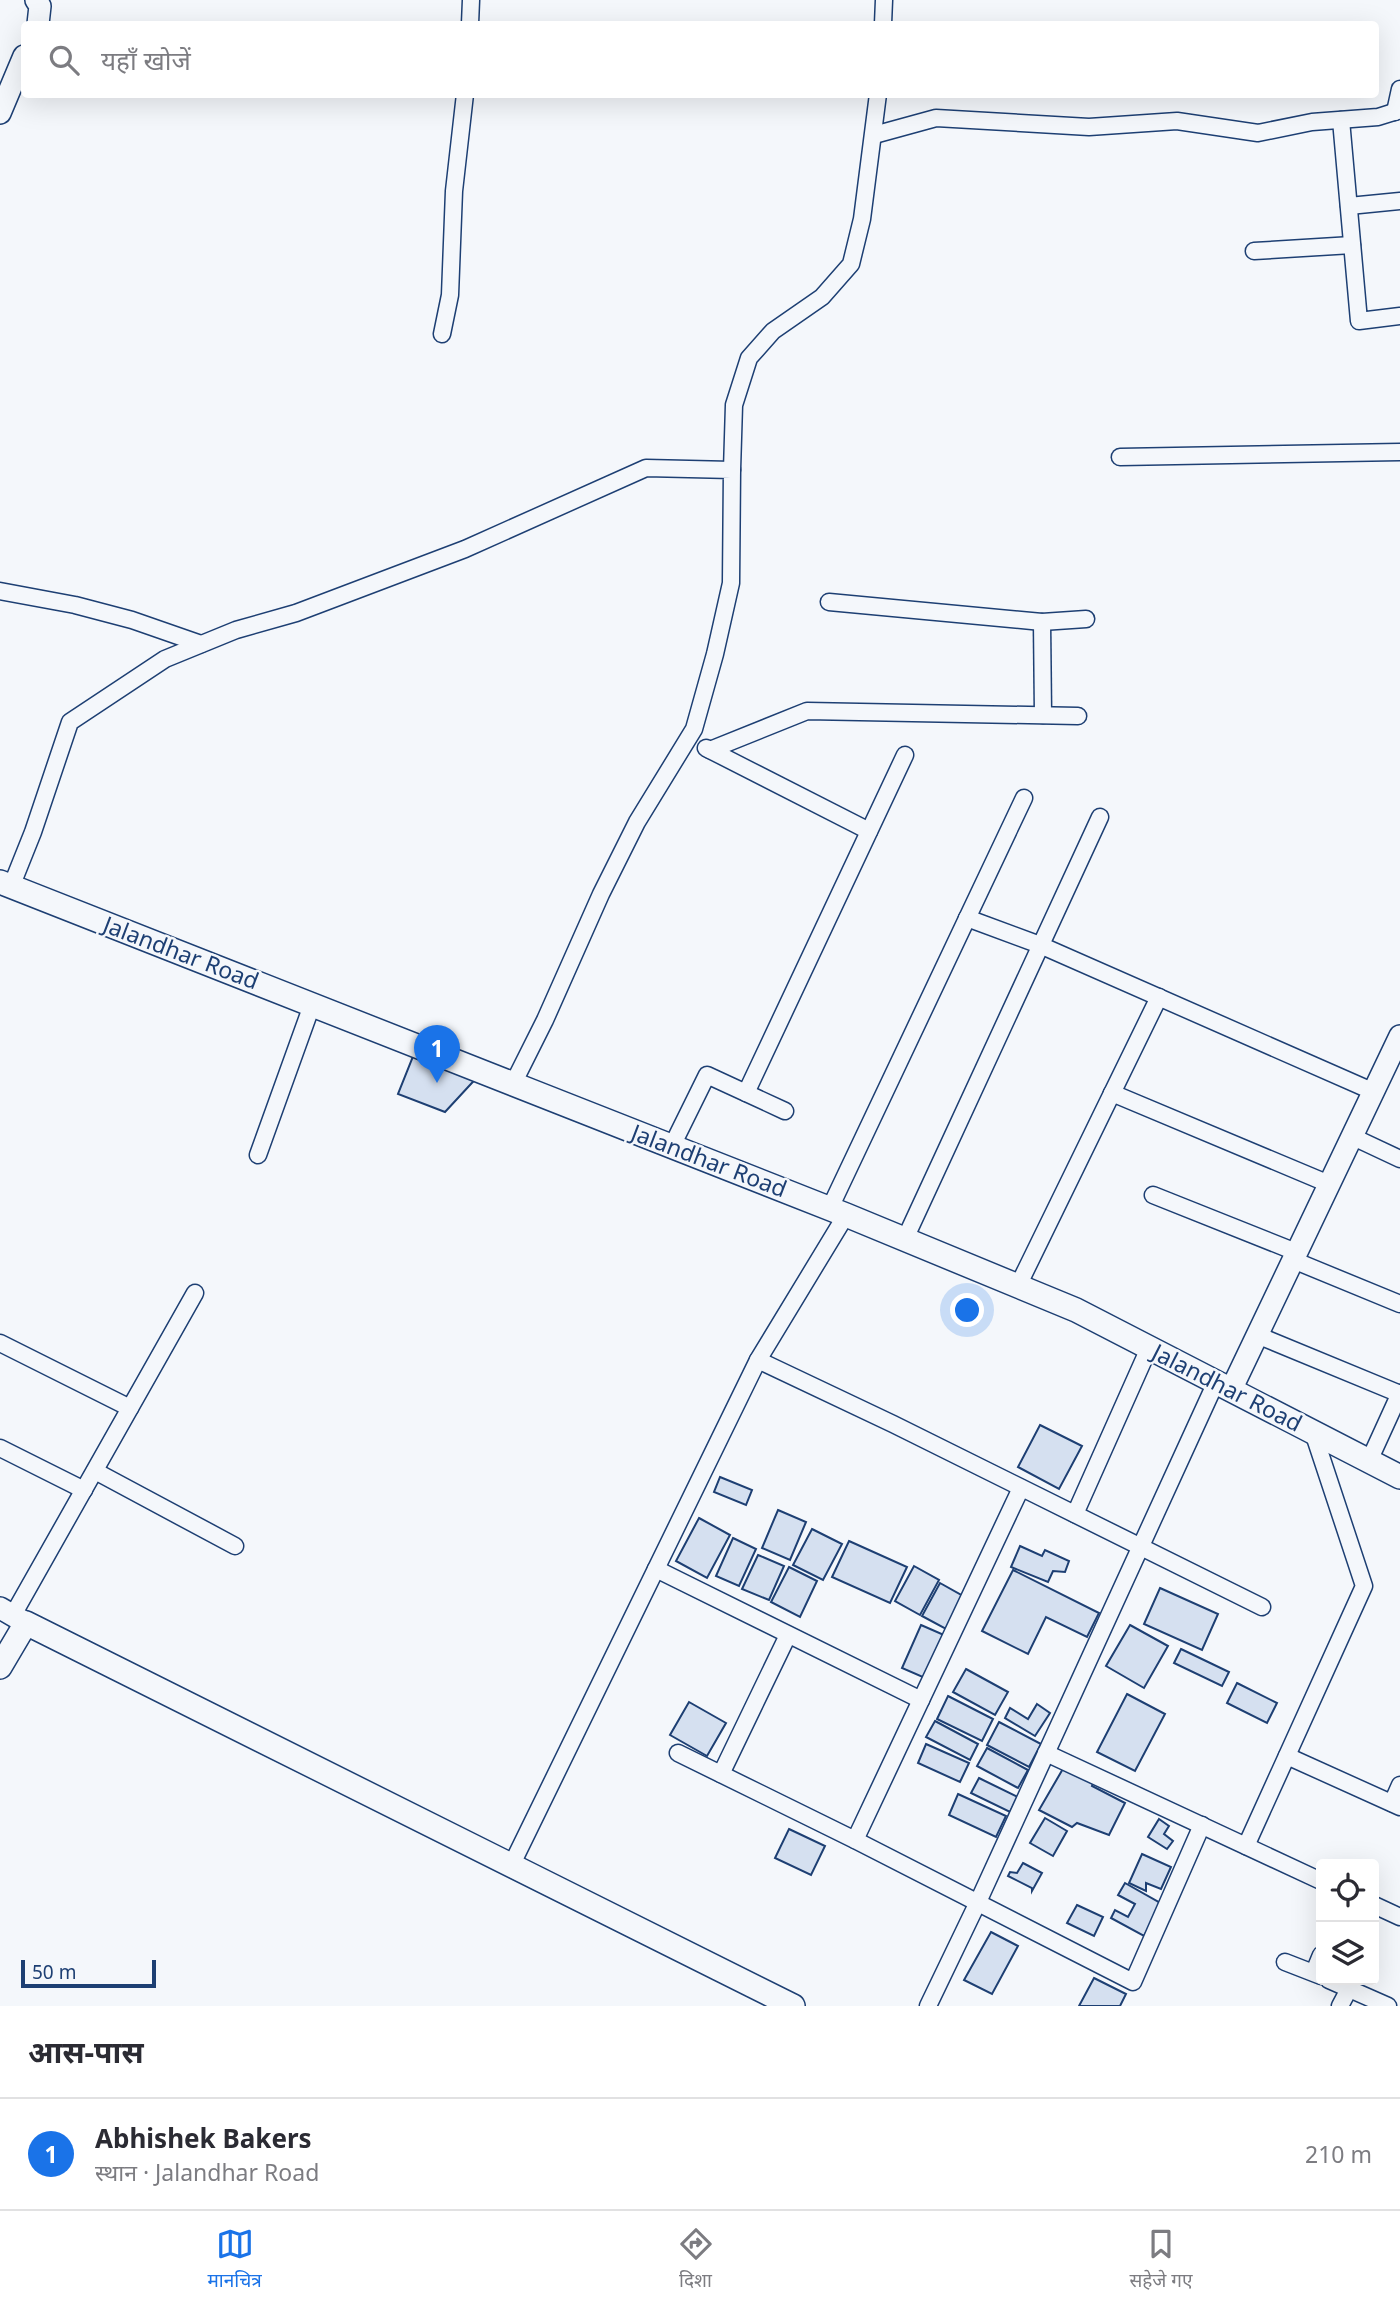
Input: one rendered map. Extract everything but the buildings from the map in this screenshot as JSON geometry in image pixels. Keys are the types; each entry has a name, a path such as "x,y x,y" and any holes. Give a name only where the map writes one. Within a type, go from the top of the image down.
{"main road":[{"name":"Jalandhar Road","path":"6,885 838,1211 1076,1310 1400,1477"},
{"path":"0,1667 13,1616 793,2006"}],"street":[{"path":"470,21 471,0"},
{"path":"883,21 884,0"},
{"path":"0,113 21,63"},
{"path":"874,135 936,118 1089,127 1177,121 1258,133 1312,122 1378,117 1397,111 1400,89"},
{"path":"442,334 450,295 454,191 465,98"},
{"path":"513,1084 545,1020 601,894 638,822 694,729 731,583 734,405 749,358 773,331 822,297 851,264 862,219 878,98"},
{"path":"1341,120 1359,321 1400,316"},
{"path":"1349,206 1400,201"},
{"path":"1254,251 1352,245"},
{"path":"1120,457 1400,452"},
{"path":"6,885 33,832 70,722 165,659 236,630 308,608 465,549 646,468 732,470"},
{"path":"0,591 75,605 201,644"},
{"path":"829,602 1042,622 1086,619"},
{"path":"1042,622 1043,715"},
{"path":"710,750 807,711 1078,716"},
{"path":"689,739 869,831"},
{"path":"746,1093 905,755"},
{"path":"512,1864 758,1360 838,1211 967,918 1024,798"},
{"path":"905,1239 1100,817"},
{"path":"967,918 1040,946 1372,1091"},
{"path":"1018,1286 1159,997"},
{"path":"258,1155 312,1005"},
{"path":"928,2006 1141,1547 1224,1386 1257,1335 1400,1036"},
{"path":"672,1146 707,1075 785,1111"},
{"path":"1112,1093 1329,1184"},
{"path":"1351,1136 1400,1159"},
{"path":"1153,1195 1400,1304"},
{"path":"13,1616 195,1293"},
{"path":"1257,1335 1400,1393 1369,1461"},
{"path":"0,1343 130,1408"},
{"path":"1075,1514 1149,1348"},
{"path":"758,1360 1262,1607"},
{"path":"1247,1846 1364,1586 1313,1432"},
{"path":"0,1448 84,1490"},
{"path":"95,1471 235,1546"},
{"path":"855,1840 1021,1488"},
{"path":"656,1569 921,1700"},
{"path":"721,1774 788,1635"},
{"path":"678,1753 1133,1982 1202,1825"},
{"path":"1046,1753 1316,1879"},
{"path":"1287,1756 1396,1805 1400,1786"},
{"path":"1379,1907 1400,1917"},
{"path":"1285,1962 1316,1974"},
{"path":"1340,1985 1388,2006"},
{"path":"1340,2006 1349,1989"}],"place":[{"name":"Abhishek Bakers","path":"437,1083"}]}
